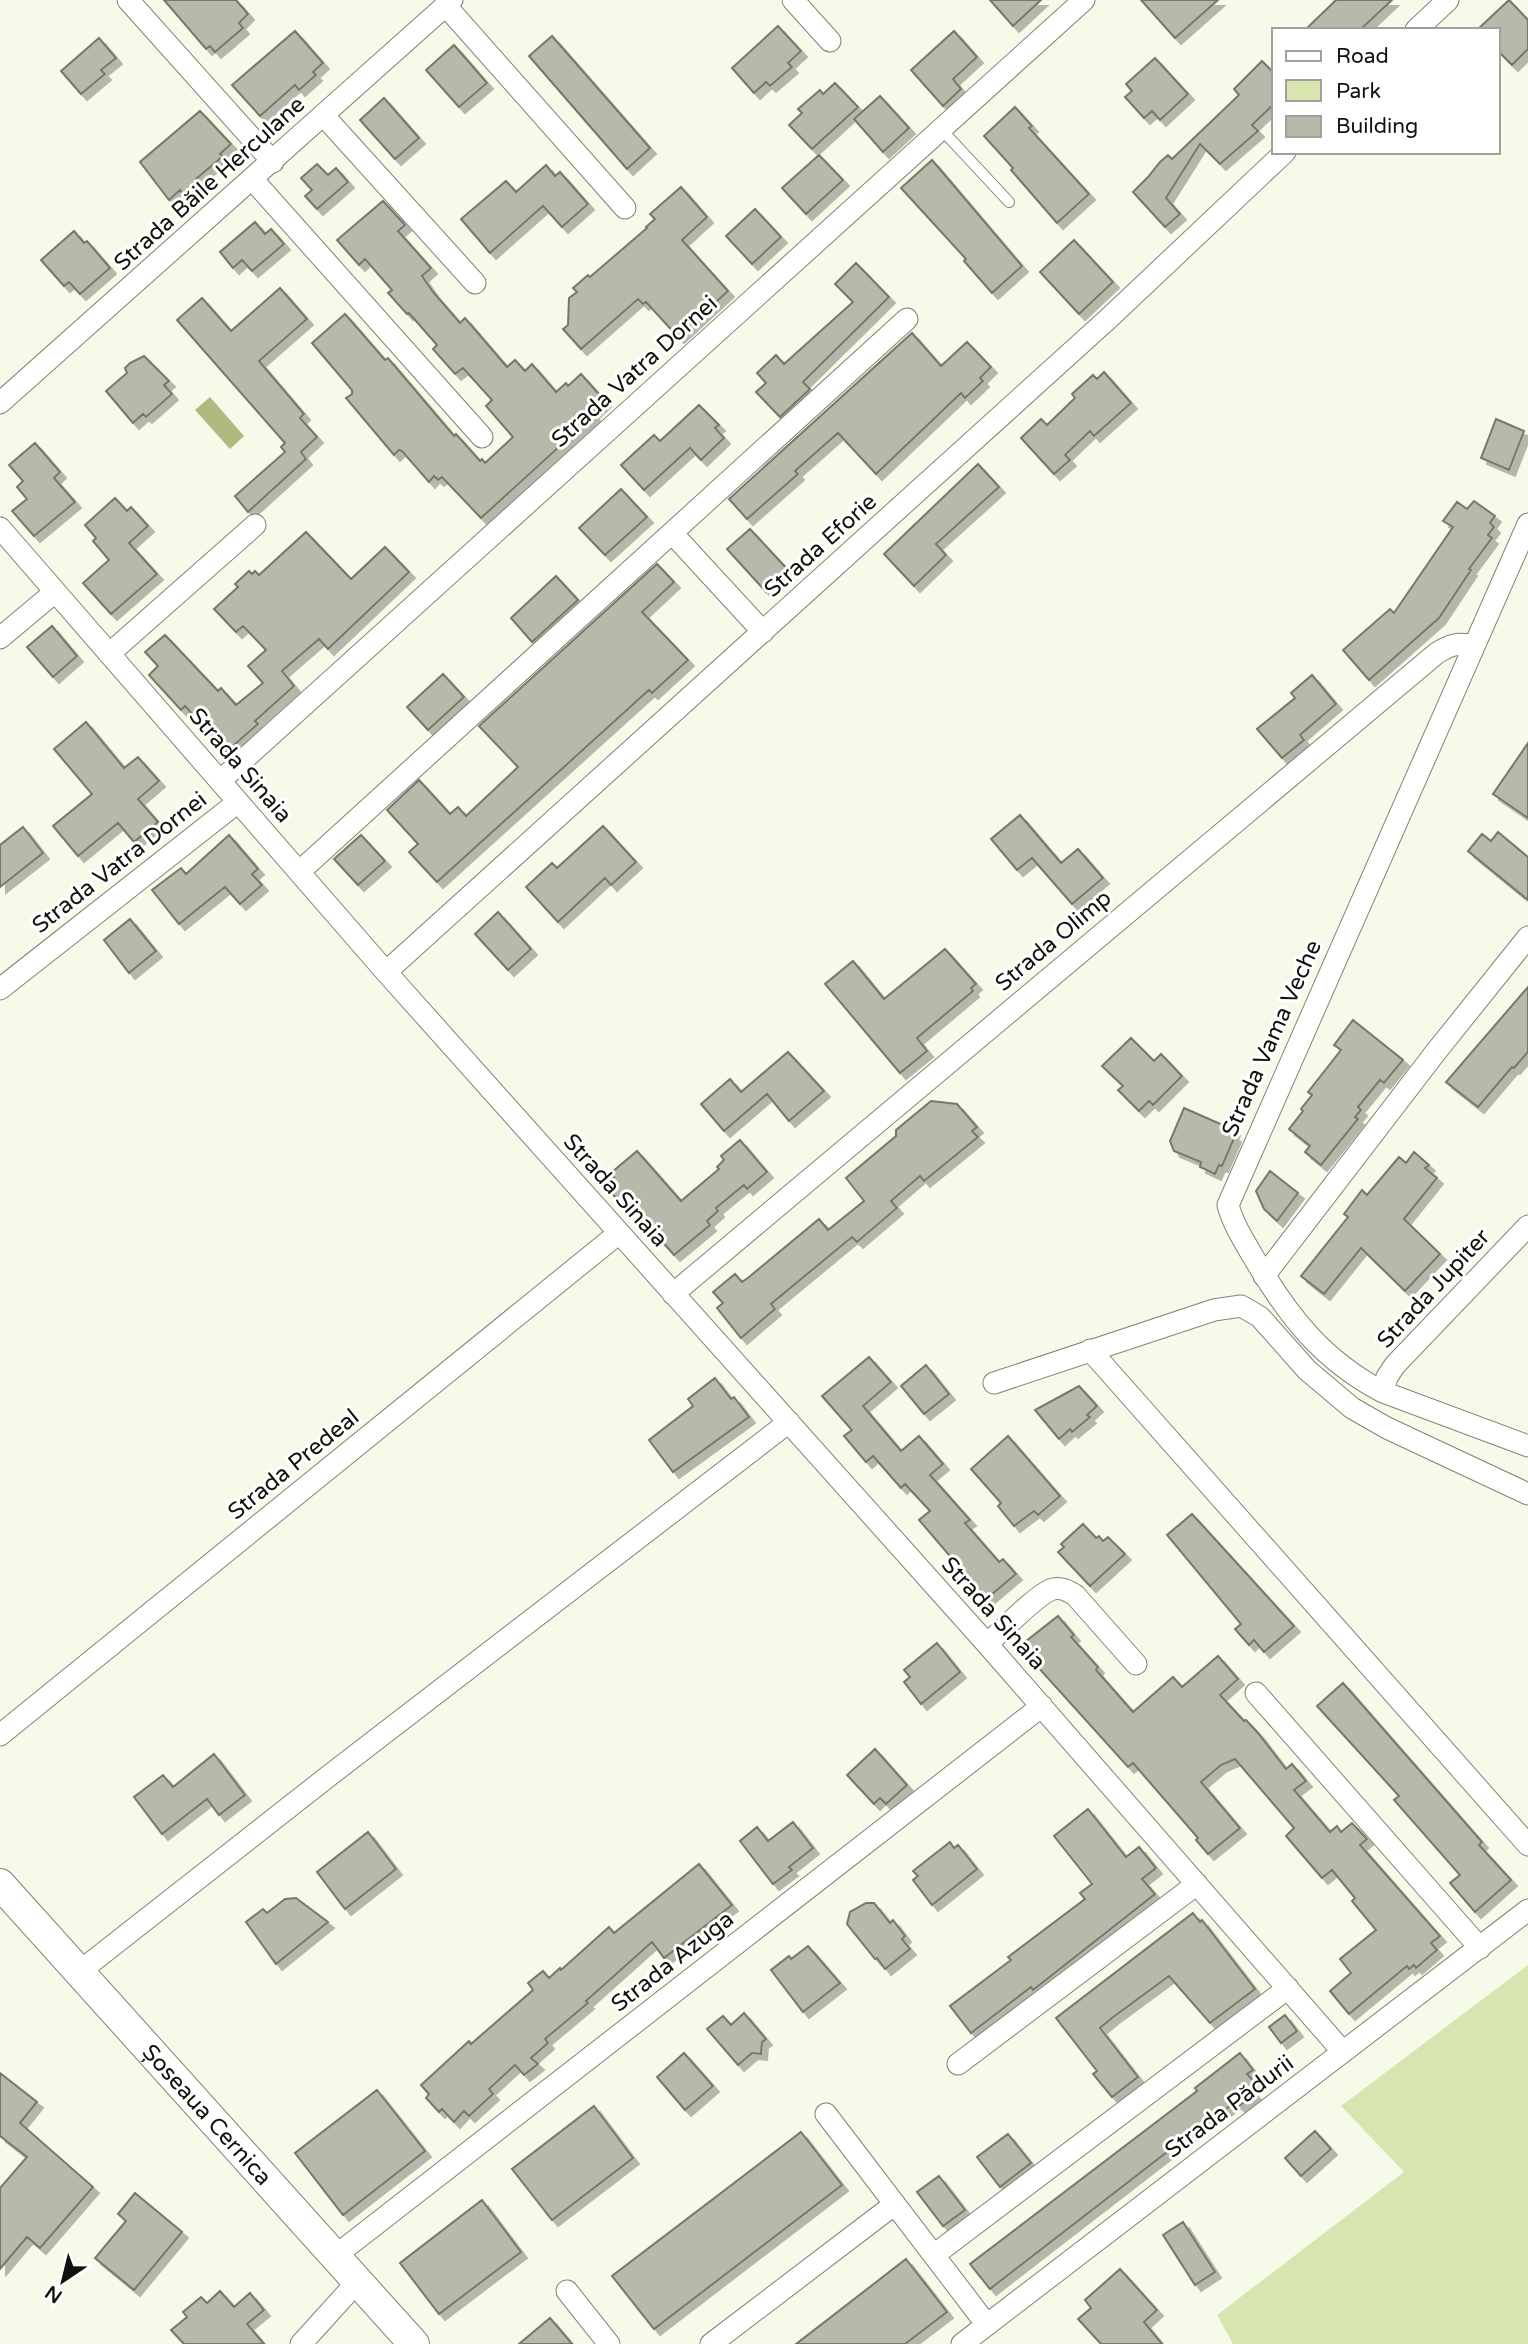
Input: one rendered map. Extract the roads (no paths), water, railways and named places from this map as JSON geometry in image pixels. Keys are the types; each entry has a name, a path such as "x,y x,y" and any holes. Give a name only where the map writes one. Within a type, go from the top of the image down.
{"street":[{"path":"128,0 273,162"},
{"path":"793,0 830,41"},
{"name":"Strada Vatra Dornei","path":"220,781 1084,0"},
{"path":"1418,28 1448,0"},
{"path":"449,3 625,208"},
{"name":"Strada Băile Herculane","path":"0,403 449,3"},
{"path":"324,116 475,283"},
{"name":"Strada Eforie","path":"386,972 1108,319 1283,154"},
{"path":"253,180 482,437"},
{"path":"299,872 906,319"},
{"name":"Strada Vama Veche","path":"1528,524 1228,1205 1277,1296 1315,1344 1345,1369 1383,1392 1528,1446"},
{"path":"109,654 255,525"},
{"name":"Strada Sinaia","path":"0,527 386,972 1042,1706 1343,2052"},
{"path":"671,533 763,632"},
{"path":"0,638 55,592"},
{"name":"Strada Olimp","path":"673,1294 1437,653 1451,644 1474,646"},
{"name":"Strada Vatra Dornei","path":"0,989 238,802"},
{"path":"1264,1276 1435,1053 1528,937"},
{"name":"Strada Jupiter","path":"1383,1392 1387,1377 1395,1365 1528,1226"},
{"name":"Strada Predeal","path":"0,1735 619,1233"},
{"path":"993,1383 1214,1310 1241,1306 1259,1317 1295,1358 1352,1408 1399,1434 1528,1494"},
{"path":"1090,1350 1528,1845"},
{"path":"79,1972 789,1422"},
{"path":"987,1644 1042,1595 1057,1588 1075,1595 1136,1664"},
{"path":"1256,1693 1480,1948"},
{"name":"Strada Azuga","path":"335,2256 1042,1706"},
{"name":"Șoseaua Cernica","path":"0,1884 414,2344"},
{"path":"958,2064 1197,1884"},
{"name":"Strada Pădurii","path":"962,2344 1528,1910"},
{"path":"934,2255 1288,1989"},
{"path":"826,2114 987,2325"},
{"path":"711,2344 895,2204"},
{"path":"301,2344 358,2281"},
{"path":"567,2291 609,2344"}],"lane":[{"path":"941,129 1009,202"}]}
